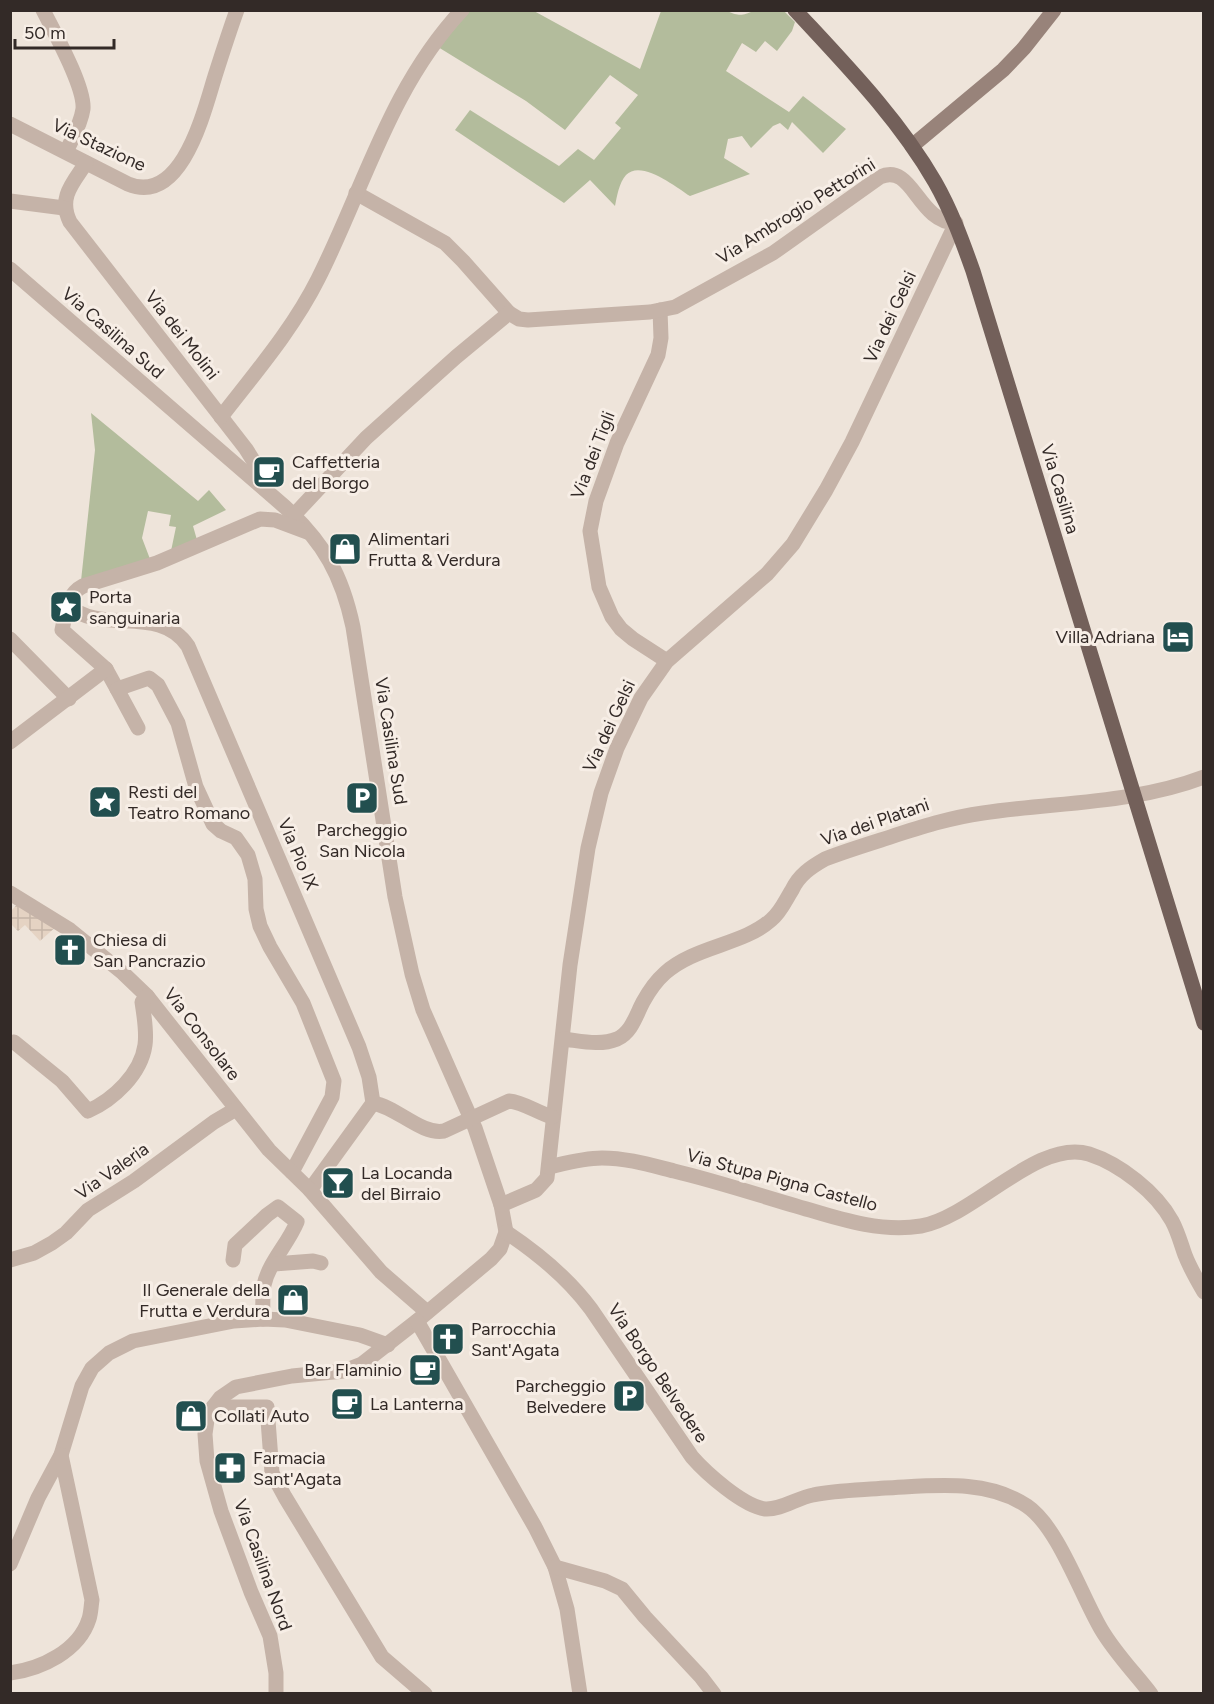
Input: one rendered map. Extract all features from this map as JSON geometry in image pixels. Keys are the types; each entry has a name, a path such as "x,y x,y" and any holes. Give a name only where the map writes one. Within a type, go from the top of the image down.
{"main road":[{"name":"Via Casilina","path":"795,10 866,87 912,146 936,183 956,223 1203,1023"}],"street":[{"path":"43,10 77,82 82,98 82,115 66,152"},
{"name":"Via Stazione","path":"10,124 138,188 154,187 171,176 181,162 199,126 237,10"},
{"path":"221,417 280,340 305,303 327,260 404,90 436,40 462,10"},
{"path":"912,146 1002,70 1024,48 1054,10"},
{"path":"10,201 64,208 69,190 86,163"},
{"name":"Via Ambrogio Pettorini","path":"509,313 519,319 528,320 660,310 678,305 773,253 880,177 889,174 894,173 903,178 934,216 945,222 956,223"},
{"path":"294,515 366,438 509,313 445,243 356,194"},
{"name":"Via dei Molini","path":"64,208 76,231 250,455 261,475 265,489"},
{"name":"Via dei Gelsi","path":"549,1167 552,1117 563,1039 570,964 586,856 605,780 628,724 646,690 667,661 767,574 793,544 852,442 956,223"},
{"name":"Via Casilina Sud","path":"10,269 294,515 312,534 336,571 351,615 396,903 412,974 423,1010 471,1117 501,1205 506,1232"},
{"name":"Via dei Tigli","path":"660,310 661,338 657,355 617,443 596,501 590,531 599,587 612,617 628,635 667,661"},
{"path":"138,728 106,669 62,630 68,605 74,592 83,586 164,560 264,518 312,534"},
{"name":"Via Pio IX","path":"68,605 78,613 90,616 164,626 176,633 188,646 359,1047 369,1077 373,1103"},
{"path":"10,639 69,699"},
{"path":"10,742 106,669"},
{"path":"117,689 149,678 158,685 181,731 194,783 213,824 236,838 248,855 255,879 256,909 263,933 303,1003 332,1076 334,1087 332,1097 292,1172"},
{"name":"Via dei Platani","path":"563,1039 604,1042 622,1036 632,1025 647,994 665,973 693,956 766,924 779,913 800,877 812,866 825,859 918,827 952,818 1132,795 1203,777"},
{"name":"Via Consolare","path":"10,893 70,930 147,996 269,1150 310,1190 422,1317 536,1527 555,1567 567,1609 580,1694"},
{"path":"14,1042 62,1081 88,1111 111,1097 130,1078 139,1064 145,1047 142,1002 147,996"},
{"path":"310,1190 373,1103 383,1105 435,1131 444,1131 509,1101 518,1102 552,1117"},
{"name":"Via Valeria","path":"10,1260 34,1253 52,1243 66,1233 88,1210 236,1109"},
{"name":"Via Stupa Pigna Castello","path":"549,1167 592,1158 629,1161 727,1185 840,1219 897,1228 922,1226 944,1219 1038,1162 1063,1152 1080,1152 1099,1158 1125,1173 1162,1206 1173,1222 1203,1292"},
{"path":"501,1205 540,1187 547,1178 549,1167"},
{"path":"234,1260 235,1245 278,1207 297,1222 291,1238 264,1285 263,1319"},
{"path":"213,1407 220,1398 236,1387 292,1376 344,1371 362,1364 388,1345 496,1254 506,1232"},
{"name":"Via Borgo Belvedere","path":"506,1232 537,1254 575,1289 692,1457 708,1473 750,1504 771,1509 819,1494 944,1486 996,1491 1032,1509 1051,1532 1095,1620 1110,1644 1151,1694"},
{"path":"274,1264 313,1261 321,1263"},
{"path":"10,1564 38,1498 61,1455 82,1386 92,1368 109,1353 133,1341 234,1321 263,1319 285,1320 360,1335 388,1345"},
{"path":"213,1407 267,1407 272,1473 285,1497 382,1657 425,1694"},
{"name":"Via Casilina Nord","path":"213,1407 207,1420 205,1434 207,1461 221,1511 251,1593 270,1636 276,1673 276,1694"},
{"path":"10,1673 39,1667 66,1651 80,1636 89,1619 92,1600 61,1455"},
{"path":"555,1567 605,1581 622,1589 714,1694"}],"green space":[{"path":"757,10 784,11 795,22 792,31 777,51 765,41 756,52 742,43 726,71 789,112 803,96 846,129 823,153 792,122 788,130 780,123 773,126 751,148 742,136 728,139 724,158 750,174 690,196 668,181 640,170 626,175 615,206 590,180 564,203 455,130 470,110 559,166 578,149 594,160 621,128 615,123 638,95 610,75 565,130 526,101 438,47 470,11 534,11 640,69 661,11 727,11 741,15"},
{"path":"91,413 198,501 209,490 226,510 193,526 197,540 171,551 176,527 169,526 171,515 148,511 142,538 150,559 81,581 95,450"}],"shaded area":[{"path":"22,899 58,925 40,941 25,925 18,931 11,924 11,911"}],"place":[{"name":"Caffetteria del Borgo","path":"269,472"},
{"name":"Alimentari Frutta & Verdura","path":"345,549"},
{"name":"Porta sanguinaria","path":"66,607"},
{"name":"Villa Adriana","path":"1178,637"},
{"name":"Parcheggio San Nicola","path":"362,798"},
{"name":"Resti del Teatro Romano","path":"105,802"},
{"name":"Chiesa di San Pancrazio","path":"70,950"},
{"name":"La Locanda del Birraio","path":"338,1183"},
{"name":"Il Generale della Frutta e Verdura","path":"293,1300"},
{"name":"Parrocchia Sant'Agata","path":"448,1339"},
{"name":"Bar Flaminio","path":"425,1370"},
{"name":"Parcheggio Belvedere","path":"629,1396"},
{"name":"La Lanterna","path":"347,1404"},
{"name":"Collati Auto","path":"191,1416"},
{"name":"Farmacia Sant'Agata","path":"230,1468"}]}
